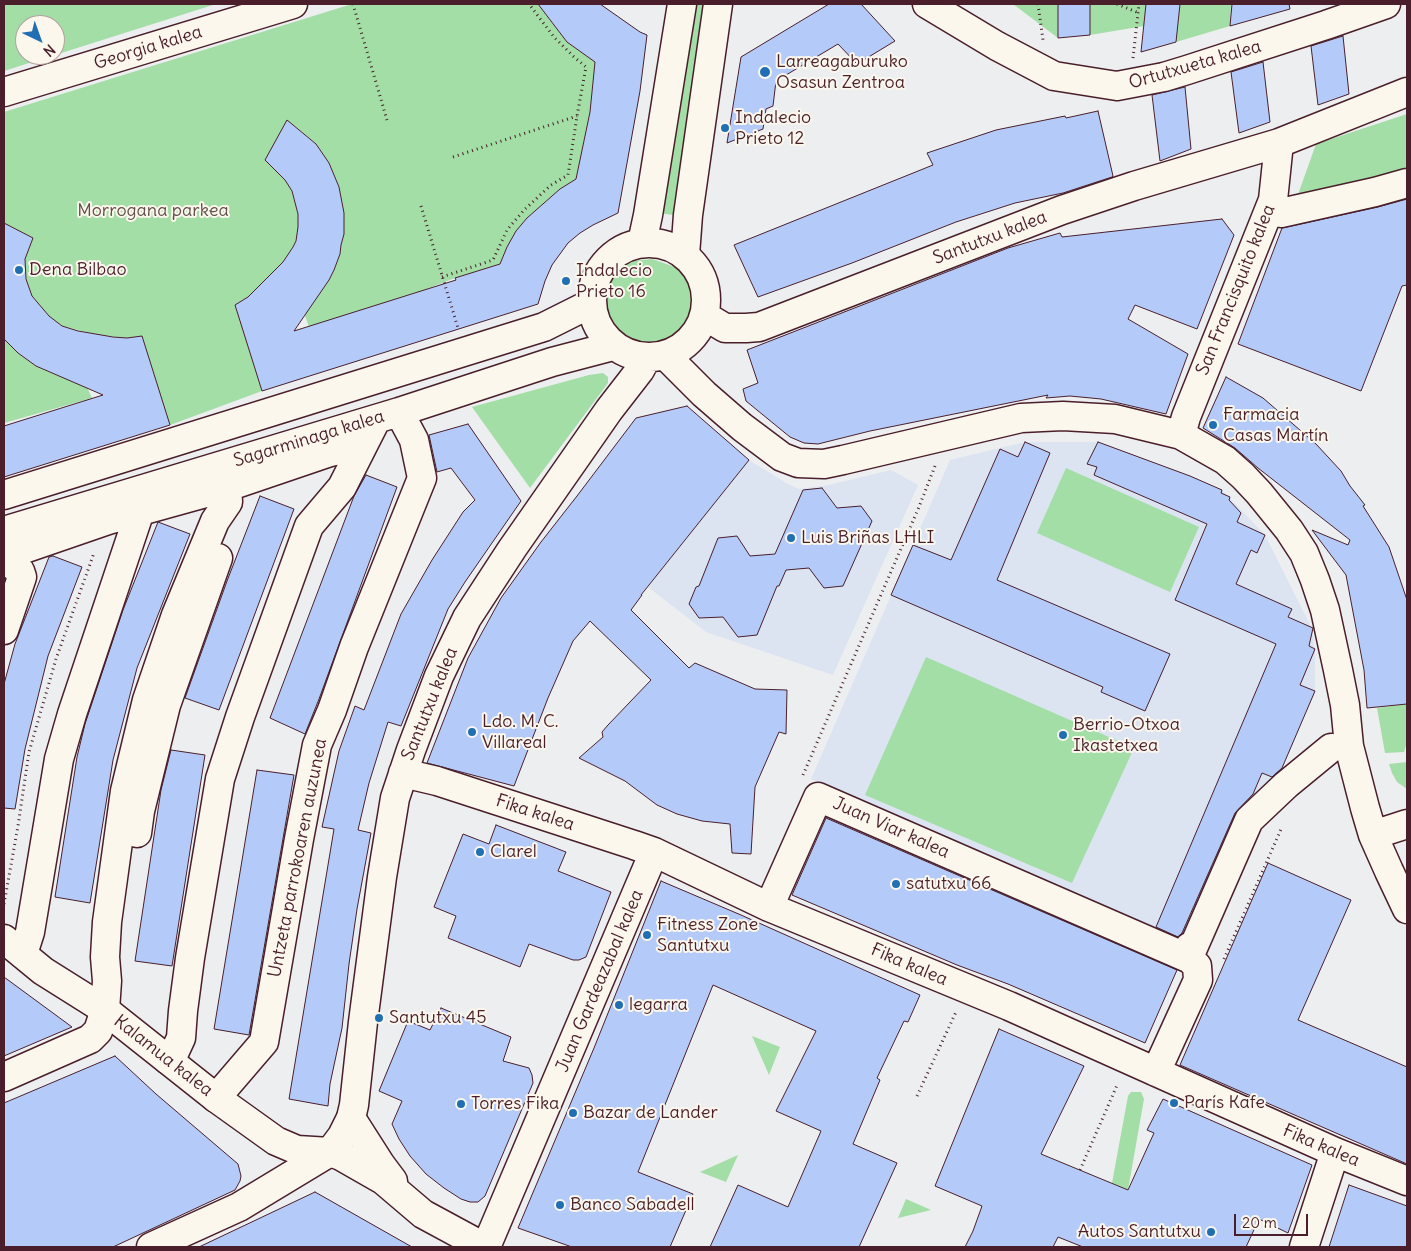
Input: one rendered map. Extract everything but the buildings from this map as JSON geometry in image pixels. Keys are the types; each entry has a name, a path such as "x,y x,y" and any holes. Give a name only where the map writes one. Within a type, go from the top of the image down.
{"street":[{"name":"Georgia kalea","path":"4,92 293,4"},
{"path":"642,243 682,4"},
{"path":"685,255 688,215 718,4"},
{"name":"Ortutxueta kalea","path":"927,4 997,46 1054,76 1117,86 1164,77 1187,70 1386,4"},
{"name":"Santutxu kalea","path":"705,316 725,328 759,327 1062,210 1279,142 1407,92"},
{"name":"San Francisquito kalea","path":"1181,435 1189,409 1272,200 1279,142"},
{"path":"1281,213 1407,183"},
{"path":"642,243 665,245 685,255 696,268 704,283 705,316 695,334 681,347 656,356 633,355 613,346 596,323 592,303 593,286 600,270 611,257 625,248 642,243"},
{"name":"Sagarminaga kalea","path":"4,495 544,327 592,303"},
{"name":"Sagarminaga kalea","path":"8,552 383,428 552,362 613,346"},
{"path":"656,356 742,427 782,457 798,463 824,464 1021,418 1063,416 1116,419 1181,435 1225,460 1260,493 1283,523 1304,553 1315,580 1325,610 1345,705 1348,746 1373,835 1407,909"},
{"name":"Santutxu kalea","path":"352,1112 382,877 395,798 402,773 439,676 467,618 518,541 609,410 640,370 656,356"},
{"path":"4,630 22,577 8,552 140,511 228,495 383,428"},
{"path":"174,1049 183,1011 220,779 240,717 309,526 342,488 383,428"},
{"name":"Untzeta parrokoaren auzunea","path":"216,1098 264,1042 317,745 422,478 414,440 383,428"},
{"path":"4,1077 90,1039 98,1030 105,1010 107,922 125,791 147,700 176,615 215,521 228,495"},
{"path":"14,946 30,932 60,759 72,714 140,511"},
{"path":"1156,1072 1198,980 1197,966 1185,956 1189,947 1193,948 1249,820 1286,785 1331,748"},
{"name":"Fika kalea","path":"402,773 437,781 654,852 769,907 1009,1006 1335,1152 1407,1181"},
{"name":"Juan Viar kalea","path":"769,907 818,797 1185,956"},
{"path":"1373,835 1407,824"},
{"name":"Juan Gardeazabal kalea","path":"485,1247 654,852"},
{"name":"Kalamua kalea","path":"14,946 43,971 105,1010 174,1049 216,1098 276,1141 297,1150 330,1152"},
{"path":"151,1247 191,1240 239,1207 330,1152 342,1136 352,1112"},
{"path":"352,1112 386,1172 409,1201"},
{"path":"330,1152 342,1156 383,1180 423,1214 485,1247"},
{"path":"1304,1247 1335,1152"}],"path":[{"path":"353,4 387,120"},
{"path":"442,277 493,260 507,230 524,210 551,185 568,175 586,67 552,35 529,4"},
{"path":"1038,4 1044,45"},
{"path":"1117,4 1138,13"},
{"path":"1132,60 1139,4"},
{"path":"453,157 577,116"},
{"path":"421,206 459,333"},
{"path":"818,797 798,787 919,507 936,461"},
{"path":"1224,959 1283,823"},
{"path":"917,1096 958,1007"},
{"path":"398,1014 410,1019"},
{"path":"1080,1170 1120,1077"}],"shaded area":[{"name":"Berrio-Otxoa Ikastetxea","path":"1025,442 1098,442 1190,476 1222,490 1265,535 1312,629 1315,649 1315,691 1277,780 1191,944 1166,935 811,779 950,460"},
{"name":"Luis Briñas LHLI","path":"749,460 799,489 829,485 891,470 918,485 833,675 706,632 648,587"}],"green space":[{"path":"4,4 216,4 65,52 65,15 15,15 15,65 23,65 4,71"},
{"name":"Morrogana parkea","path":"352,4 538,4 567,42 595,61 590,112 576,179 560,189 527,218 516,231 500,264 309,327 303,310 323,288 334,270 344,234 344,213 339,187 329,163 316,144 287,121 285,180 292,191 298,214 296,241 283,262 248,297 236,305 262,391 170,425 127,338 97,335 62,326 49,316 32,296 26,279 25,259 33,238 4,223 4,112"},
{"path":"692,4 709,4 674,215 657,213"},
{"path":"1013,4 1058,4 1058,38"},
{"path":"1090,4 1146,4 1144,26 1090,35"},
{"path":"1180,4 1231,4 1230,26 1176,42"},
{"path":"1407,114 1407,176 1295,203 1316,144"},
{"path":"652,259 675,267 687,279 692,294 693,310 688,322 678,335 661,341 644,343 626,339 612,331 605,321 600,300 605,285 616,270 631,261"},
{"path":"4,339 18,353 36,366 56,375 85,383 92,398 4,423"},
{"path":"603,373 608,377 608,383 530,488 472,407 589,375"},
{"path":"1066,468 1199,527 1170,592 1037,533"},
{"path":"926,657 1134,748 1072,883 865,795"},
{"path":"1407,704 1407,742 1404,752 1385,753 1377,708"},
{"path":"1407,762 1407,789 1397,782 1389,764"},
{"path":"752,1036 780,1047 769,1075"},
{"path":"1131,1092 1141,1092 1144,1099 1128,1190 1112,1183 1128,1096"},
{"path":"738,1155 726,1182 700,1172"},
{"path":"906,1199 931,1210 898,1218"}],"place":[{"name":"Larreagaburuko Osasun Zentroa","path":"765,72"},
{"name":"Indalecio Prieto 12","path":"725,128"},
{"name":"Dena Bilbao","path":"19,270"},
{"name":"Indalecio Prieto 16","path":"566,281"},
{"name":"Farmacia Casas Martín","path":"1213,425"},
{"name":"Luis Briñas LHLI","path":"791,538"},
{"name":"Ldo. M. C. Villareal","path":"472,732"},
{"name":"Berrio-Otxoa Ikastetxea","path":"1063,735"},
{"name":"Clarel","path":"480,852"},
{"name":"satutxu 66","path":"896,884"},
{"name":"Fitness Zone Santutxu","path":"647,935"},
{"name":"legarra","path":"619,1005"},
{"name":"Santutxu 45","path":"379,1018"},
{"name":"París Kafe","path":"1174,1103"},
{"name":"Torres Fika","path":"461,1104"},
{"name":"Bazar de Lander","path":"573,1113"},
{"name":"Banco Sabadell","path":"560,1205"},
{"name":"Autos Santutxu","path":"1211,1232"}]}
